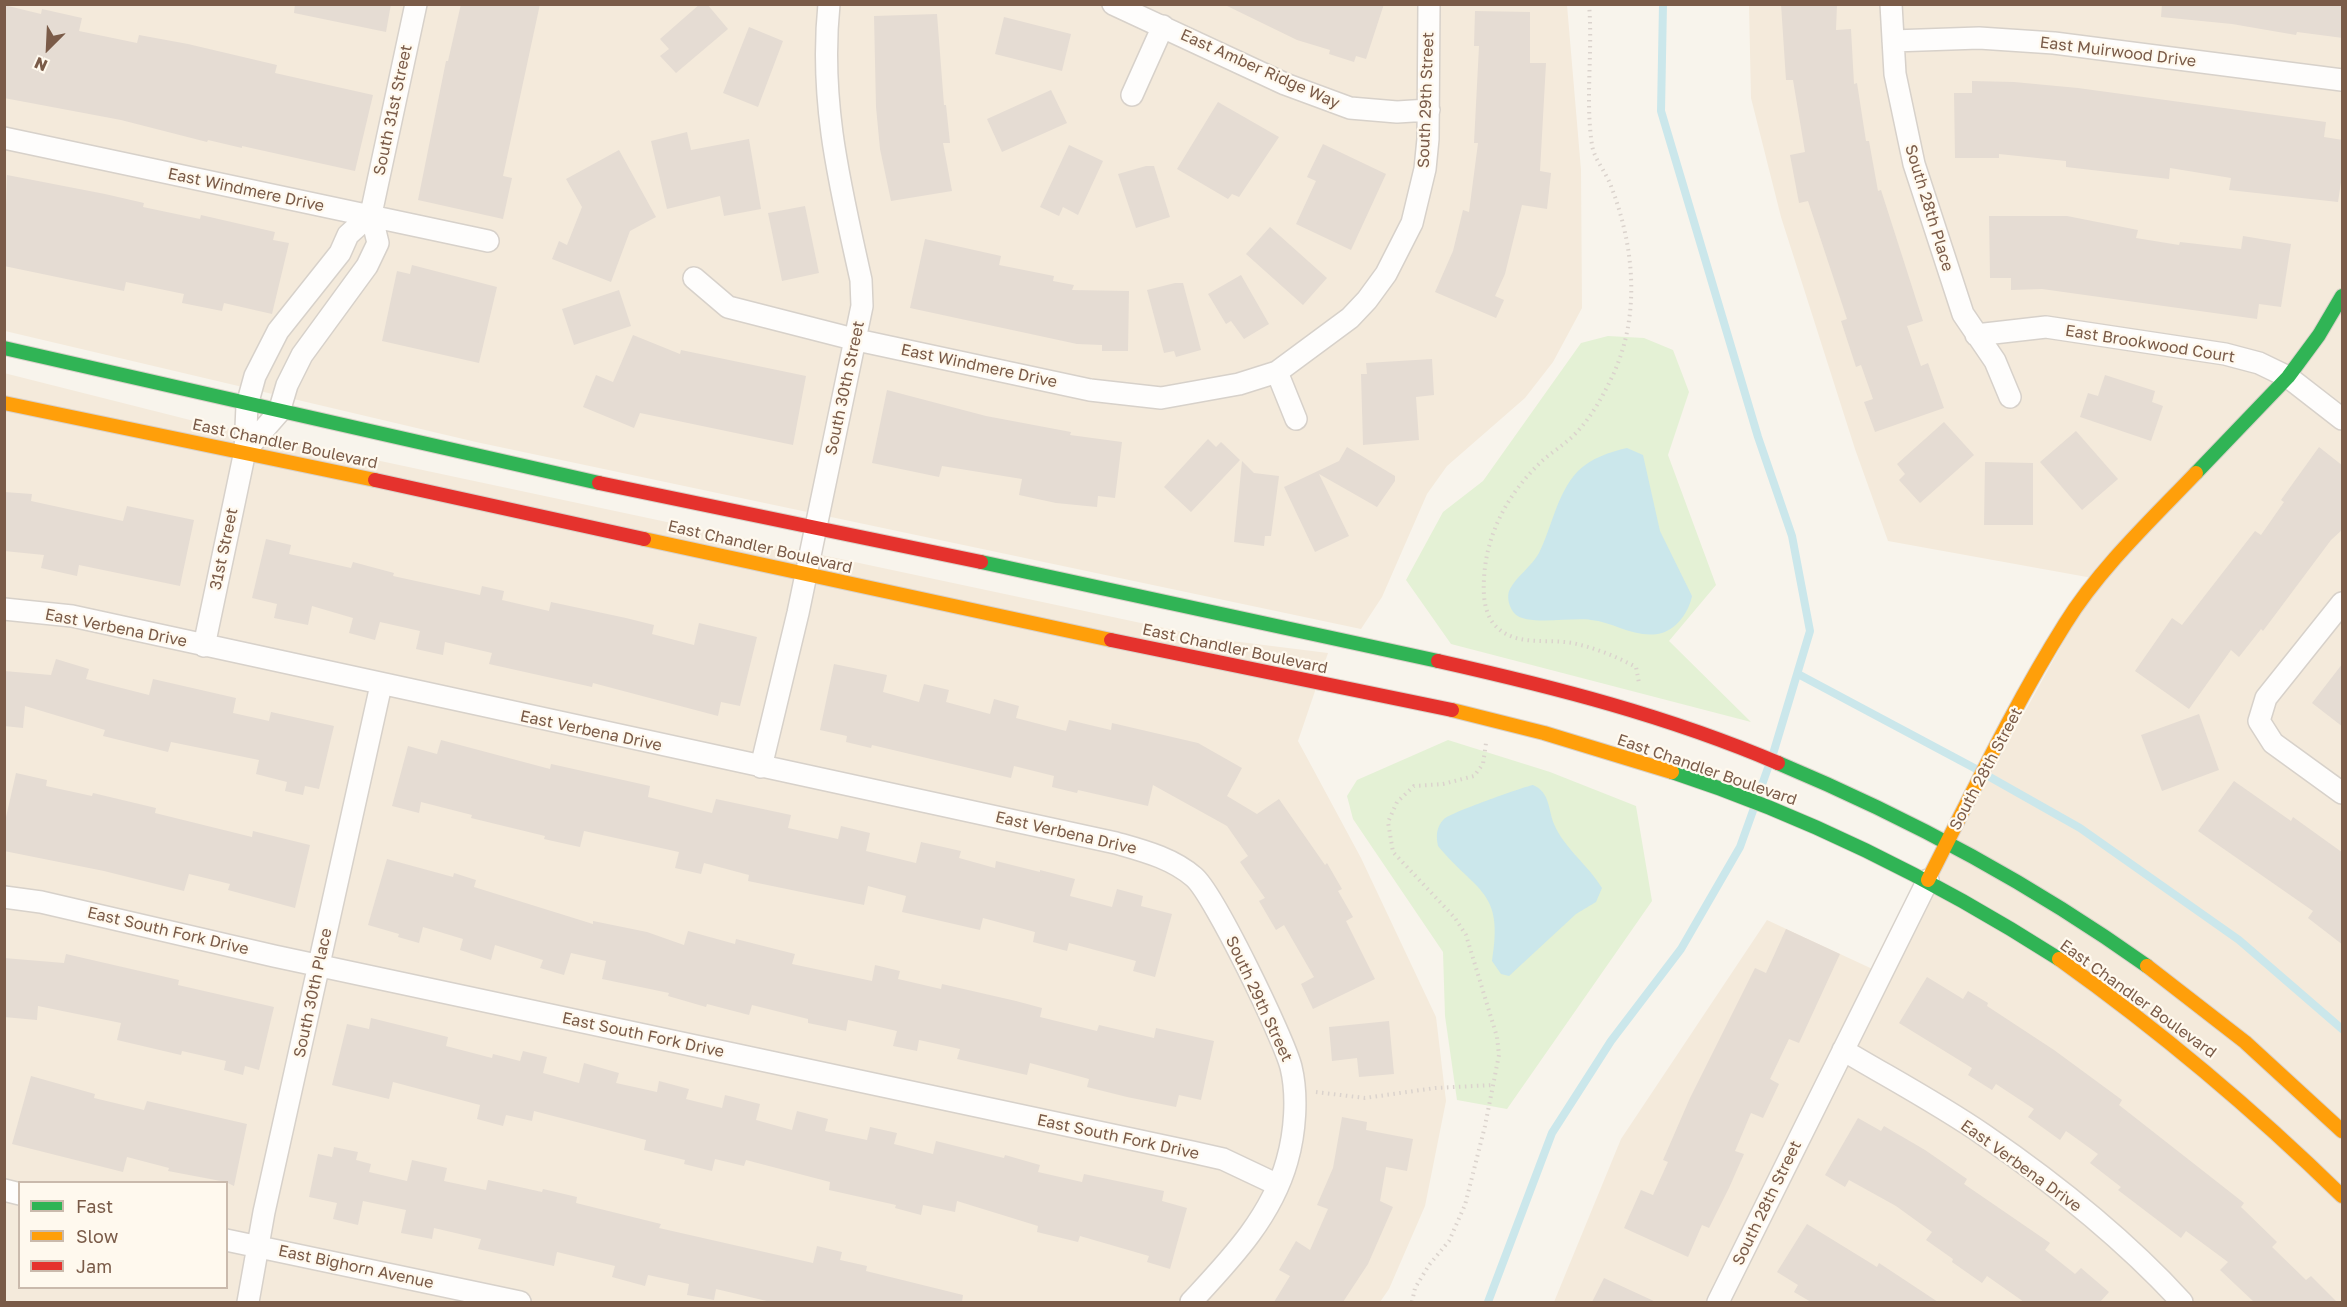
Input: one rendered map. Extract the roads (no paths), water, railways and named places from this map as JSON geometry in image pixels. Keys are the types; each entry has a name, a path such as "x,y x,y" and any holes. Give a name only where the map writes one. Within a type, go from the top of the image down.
{"main road":[{"name":"South 28th Street","path":"1928,880 1972,792 2066,622 2098,579 2288,377 2319,335 2343,296"},
{"name":"East Chandler Boulevard","path":"4,348 247,405 815,530 965,559 1506,676 1626,707 1738,746 1948,842 2103,935 2232,1031 2343,1131"},
{"name":"East Chandler Boulevard","path":"4,403 244,452 806,575 1489,718 1645,763 1777,811 1866,850 1928,880 2052,955 2128,1008 2259,1114 2343,1196"}],"street":[{"name":"South 31st Street","path":"244,452 279,412 287,385 302,355 367,266 378,243 371,214 416,4"},
{"name":"South 30th Street","path":"761,767 806,575 857,340 862,306 861,280 838,177 826,91 830,4"},
{"name":"East Amber Ridge Way","path":"1113,4 1285,84 1350,108 1396,112 1429,110"},
{"name":"South 29th Street","path":"1350,318 1386,274 1413,223 1425,169 1429,110 1429,4"},
{"name":"South 28th Place","path":"1891,4 1895,74 1914,164 1963,314 1995,361 2010,397"},
{"name":"East Amber Ridge Way","path":"1132,94 1163,26"},
{"name":"East Muirwood Drive","path":"1893,41 1979,38 2054,43 2343,80"},
{"name":"East Windmere Drive","path":"4,138 371,214 488,241"},
{"path":"244,452 247,405 264,355 278,331 340,253 348,235 371,214"},
{"name":"East Windmere Drive","path":"694,278 728,307 857,340 1090,390 1161,398 1239,384 1276,372 1350,318"},
{"path":"311,291 336,308"},
{"name":"East Brookwood Court","path":"1976,335 2046,327 2225,354 2259,363 2288,377 2343,419"},
{"path":"1276,372 1296,419"},
{"name":"31st Street","path":"204,646 244,452"},
{"path":"2343,603 2266,698 2259,721 2273,743 2343,793"},
{"name":"East Verbena Drive","path":"4,609 72,616 1116,843 1149,852 1175,863"},
{"name":"South 30th Place","path":"248,1302 257,1246 381,685"},
{"name":"South 29th Street","path":"1175,863 1196,879 1213,902 1279,1038 1291,1067 1293,1090 1293,1132 1287,1162 1278,1185 1245,1242 1191,1302"},
{"name":"South 28th Street","path":"1720,1302 1928,880"},
{"name":"East South Fork Drive","path":"4,897 41,902 319,965 1192,1152 1222,1159 1278,1185"},
{"name":"East Verbena Drive","path":"1844,1050 1984,1135 2075,1204 2158,1276 2182,1302"},
{"name":"East Bighorn Avenue","path":"228,1239 520,1302"}],"water":[{"path":"1627,448 1643,455 1660,531 1692,596 1682,618 1668,631 1653,635 1600,621 1521,618 1511,609 1508,595 1510,589 1539,553 1565,489 1583,466 1607,454"},
{"path":"1533,785 1546,796 1558,833 1602,888 1596,902 1576,914 1509,976 1501,974 1492,961 1495,938 1494,920 1484,894 1438,846 1437,832 1441,822 1449,816"}],"waterway":[{"path":"1663,4 1661,111 1758,437 1792,536 1810,631 1773,754"},
{"path":"1798,674 1978,770"},
{"path":"1758,796 1769,765"},
{"path":"1988,776 2080,828 2239,940 2342,1029"},
{"path":"1488,1302 1552,1133 1611,1041 1681,949 1740,847 1754,808"}]}
